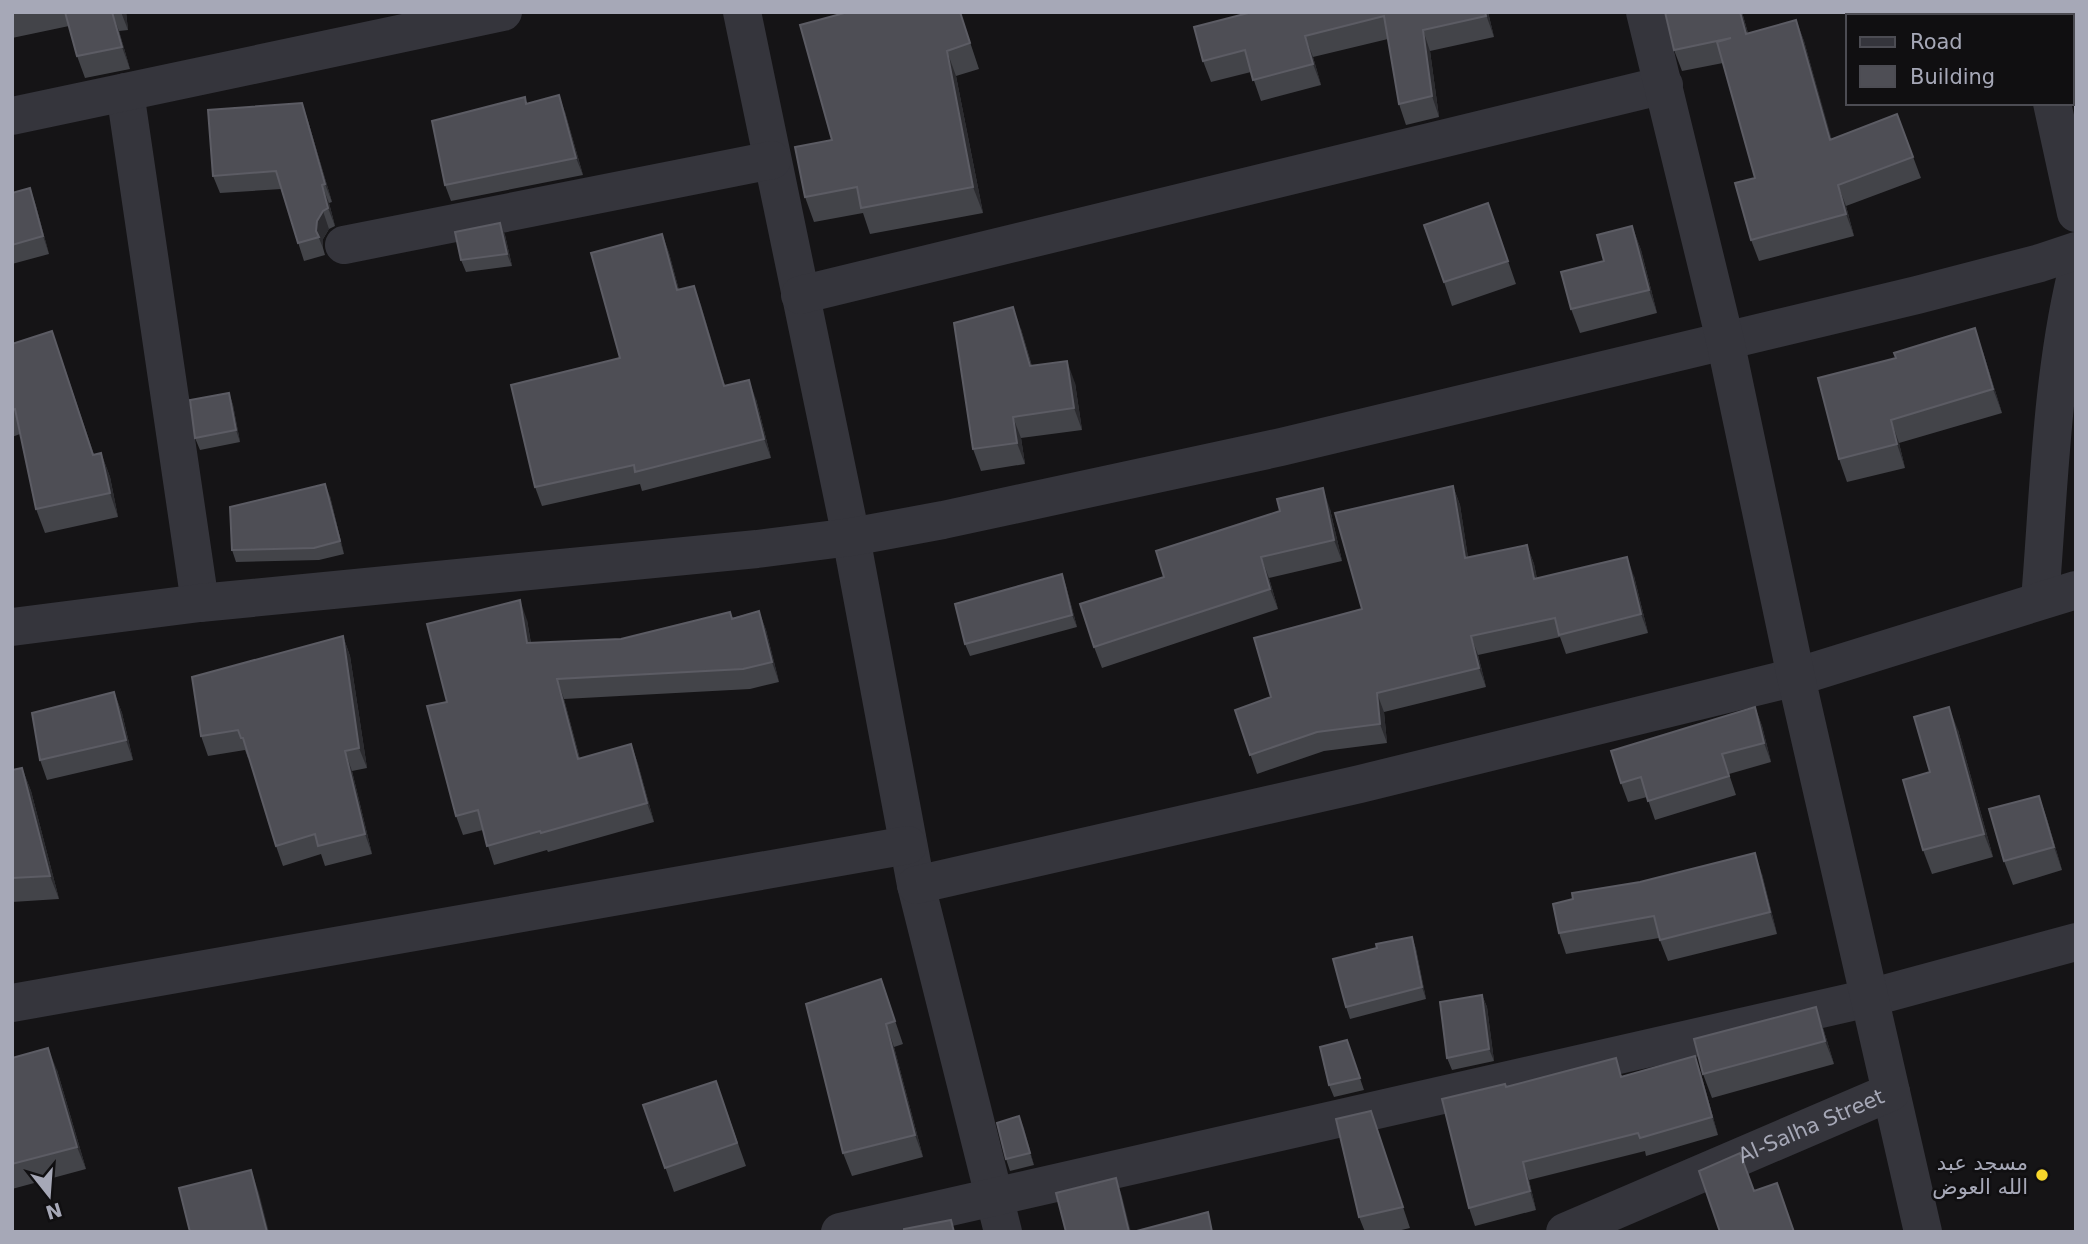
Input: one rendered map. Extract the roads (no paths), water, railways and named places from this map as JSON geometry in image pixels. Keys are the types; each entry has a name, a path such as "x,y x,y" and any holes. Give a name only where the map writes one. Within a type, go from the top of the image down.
{"street":[{"path":"12,116 503,12"},
{"path":"742,12 851,537 916,885 1003,1232"},
{"name":"Al-Salha Street","path":"1565,1232 1891,1092 1796,677 1726,340 1645,12"},
{"path":"800,295 1664,85"},
{"path":"125,92 200,603"},
{"path":"2052,105 2076,213"},
{"path":"344,245 772,160"},
{"path":"12,627 200,603 744,550 851,537 957,517 1281,447 1941,289 2076,251"},
{"path":"916,885 1360,784 1796,677 2058,595 2056,404 2065,320 2076,275"},
{"path":"12,1003 908,845"},
{"path":"841,1232 994,1195 1869,998 2076,942"},
{"path":"1891,1092 1923,1232"}],"place":[{"name":"مسجد عبد الله العوض","path":"2042,1175"}]}
